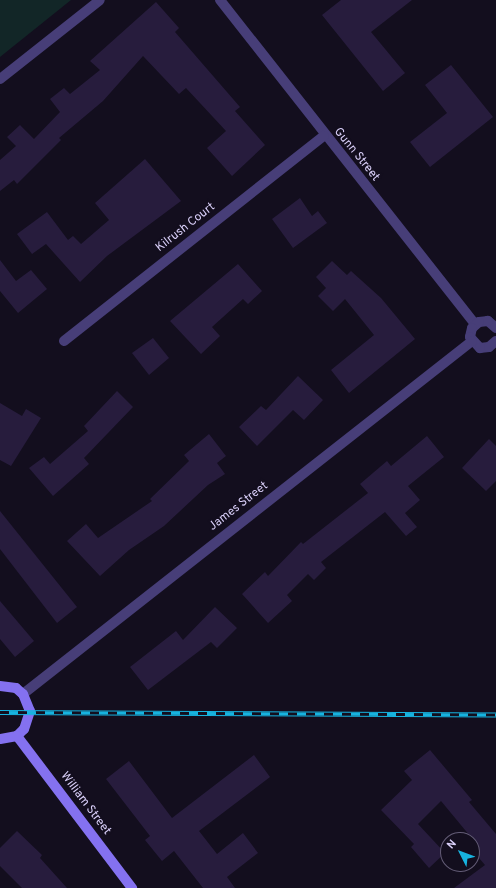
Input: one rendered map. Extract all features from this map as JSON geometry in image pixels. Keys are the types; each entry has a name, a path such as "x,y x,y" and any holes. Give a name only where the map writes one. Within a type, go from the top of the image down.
{"street":[{"path":"0,79 100,0"},
{"name":"Gunn Street","path":"220,0 324,136 475,324"},
{"name":"Kilrush Court","path":"64,341 324,136"},
{"path":"495,325 484,321 475,324 470,332 472,341 480,348 495,345"},
{"name":"James Street","path":"23,694 472,341"},
{"path":"0,686 16,688 23,694 30,712 29,721 16,736 0,739"},
{"name":"William Street","path":"16,736 132,888"}],"green space":[{"path":"0,0 71,0 0,57"}],"building":[{"path":"341,0 412,0 371,32 405,73 383,91 322,15"},
{"path":"156,2 179,28 175,32 240,107 235,111 265,145 232,176 207,148 226,131 186,88 179,94 143,56 103,101 59,138 61,140 17,184 14,180 0,191 0,160 16,146 7,137 20,125 34,139 60,112 50,99 64,88 70,94 100,70 90,61"},
{"path":"451,65 493,117 430,167 410,142 447,113 425,85"},
{"path":"145,159 181,201 107,256 80,282 46,244 32,254 17,234 47,212 68,240 73,236 81,244 109,220 95,203"},
{"path":"300,198 312,216 318,211 327,223 293,248 272,219"},
{"path":"0,260 16,281 31,270 47,289 18,313 0,291"},
{"path":"332,261 347,275 351,271 381,298 415,339 349,393 331,370 374,335 345,299 333,311 318,296 326,288 316,277"},
{"path":"238,264 262,291 248,304 243,299 212,327 220,336 201,354 170,321"},
{"path":"153,338 169,358 149,375 132,353"},
{"path":"298,376 323,400 304,420 293,410 257,446 239,427 261,406 266,410"},
{"path":"117,391 133,407 84,458 89,464 53,496 29,468 44,457 50,464 88,431 84,426"},
{"path":"0,403 22,416 26,409 41,418 11,466 0,460"},
{"path":"209,434 226,456 217,463 225,474 208,485 164,526 129,550 100,576 67,541 86,524 98,538 152,501 150,499 189,461 184,455"},
{"path":"427,436 444,457 408,486 420,500 405,513 417,527 406,536 385,512 321,562 326,568 314,580 308,574 287,595 292,601 268,623 242,594 265,572 268,576 301,542 303,544 368,493 360,484 387,461 391,466"},
{"path":"489,439 496,446 496,481 486,491 462,468"},
{"path":"0,511 77,607 57,623 0,549"},
{"path":"0,601 34,641 15,657 0,639"},
{"path":"215,607 237,628 217,648 211,642 148,690 130,667 176,631 183,640"},
{"path":"430,750 472,800 469,802 496,834 496,888 454,888 476,872 480,872 480,869 485,865 480,859 480,832 467,832 441,801 418,824 440,848 440,858 429,868 411,847 414,844 381,810 412,780 404,771"},
{"path":"254,755 270,777 199,831 217,854 243,833 258,853 227,877 235,888 203,888 174,851 162,861 145,840 150,836 106,779 129,761 172,818"},
{"path":"17,831 42,855 40,858 67,888 22,888 0,866 0,848"}],"railway":[{"path":"0,712 496,715"}]}
